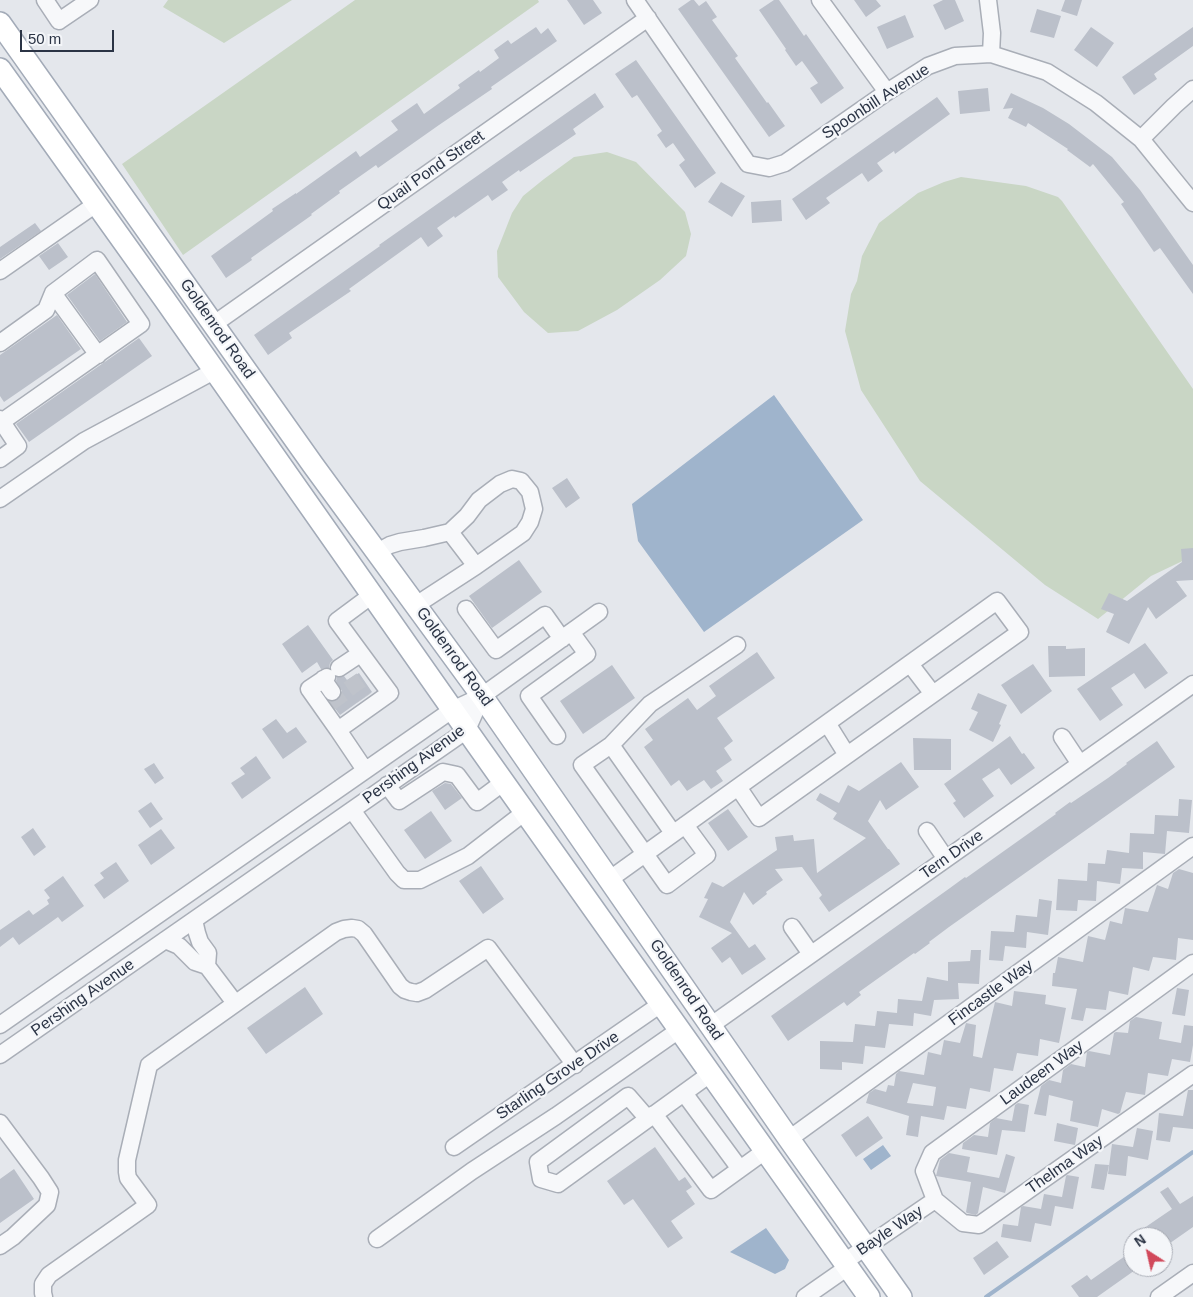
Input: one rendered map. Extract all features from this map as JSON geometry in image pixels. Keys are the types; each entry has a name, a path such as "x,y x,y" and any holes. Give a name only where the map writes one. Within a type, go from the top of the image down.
{"main road":[{"name":"Goldenrod Road","path":"0,23 271,405 482,696 710,1026 901,1297"},
{"path":"0,49 6,52 78,154 102,166"},
{"name":"Goldenrod Road","path":"0,69 869,1297"},
{"path":"66,162 88,177 184,315 196,322 214,324"},
{"path":"214,371 236,375 324,500 355,522"}],"street":[{"path":"45,0 59,21 90,0"},
{"name":"Spoonbill Avenue","path":"635,0 748,164 769,168 785,163 928,66 955,56 991,54 1047,72 1096,103 1141,139 1193,203"},
{"path":"820,0 887,92"},
{"path":"988,0 992,33 991,54"},
{"name":"Quail Pond Street","path":"214,324 648,18"},
{"path":"1141,139 1193,90"},
{"path":"0,271 96,204"},
{"path":"0,343 46,310 53,293 97,260 141,324 1,421 18,446 0,459"},
{"path":"53,293 98,355"},
{"path":"0,499 84,441 214,371"},
{"path":"377,552 400,542 450,532 467,516 479,500 500,484 512,479 521,481 530,492 534,509 530,522 523,533 416,605"},
{"path":"450,532 476,566"},
{"path":"338,730 349,715 367,703 390,693 337,621 372,595"},
{"path":"610,879 644,854 997,602 1020,632 759,818 738,787"},
{"path":"466,609 496,650 545,615 587,654 529,696 557,736"},
{"path":"482,696 599,612"},
{"path":"611,745 679,829 708,855 667,885 582,764 611,745 650,704 737,645"},
{"path":"360,654 336,677 309,689 365,770"},
{"path":"910,664 933,694"},
{"name":"Tern Drive","path":"710,1026 1193,684"},
{"name":"Pershing Avenue","path":"0,1025 452,710 482,696"},
{"name":"Pershing Avenue","path":"0,1055 467,730 482,696"},
{"path":"827,724 847,755"},
{"path":"1062,737 1080,764"},
{"path":"387,785 399,801 443,772 457,775 477,802 504,782"},
{"path":"352,810 396,873 404,880 420,880 468,856 525,812"},
{"path":"927,831 946,859"},
{"name":"Fincastle Way","path":"789,1139 1193,846"},
{"path":"194,920 200,942 208,953 207,966"},
{"path":"792,928 811,954"},
{"path":"44,1297 42,1293 43,1284 49,1275 148,1206 128,1178 127,1160 149,1065 329,936 344,929 358,929 364,934 400,986 405,990 417,993 425,990 488,948 575,1064"},
{"path":"165,940 179,946 196,962 207,966 235,1003"},
{"name":"Laudeen Way","path":"935,1200 924,1171 932,1153 1193,963"},
{"name":"Starling Grove Drive","path":"454,1147 661,1004"},
{"path":"377,1239 472,1171 556,1116 679,1030"},
{"path":"710,1074 651,1117 558,1184 541,1179 538,1162 628,1096 651,1117 710,1190 765,1151"},
{"name":"Thelma Way","path":"935,1200 963,1223 979,1225 1193,1074"},
{"path":"684,1093 740,1169"},
{"path":"0,1123 50,1192 47,1204 0,1246"},
{"name":"Bayle Way","path":"805,1297 866,1247 935,1200"},
{"path":"1159,1297 1193,1273"}],"green space":[{"path":"168,0 292,0 224,43 163,7"},
{"path":"355,0 538,0 539,2 183,255 122,164"},
{"path":"607,152 636,162 685,212 691,234 686,256 660,280 617,310 578,331 548,333 524,312 498,277 497,251 512,213 523,196 574,157"},
{"path":"961,177 1026,186 1058,197 1193,389 1193,556 1151,576 1098,619 1045,585 920,481 861,390 845,331 851,294 857,281 862,256 879,223 918,193"}],"water":[{"path":"774,395 863,520 704,632 638,541 632,504"},
{"path":"883,1145 891,1156 871,1170 863,1159"},
{"path":"766,1228 789,1260 785,1269 775,1274 730,1252"}],"building":[{"path":"567,0 593,0 602,13 584,25"},
{"path":"694,0 699,6 706,1 717,17 712,20 738,56 735,58 785,126 769,137 678,9"},
{"path":"774,0 779,0 804,36 806,34 844,88 821,104 810,88 818,83 802,61 796,66 759,10"},
{"path":"854,0 876,0 881,6 866,17"},
{"path":"943,0 955,0 964,21 945,30 933,5"},
{"path":"1065,0 1082,0 1077,16 1061,11"},
{"path":"1037,9 1061,16 1054,38 1030,32"},
{"path":"905,15 914,37 887,49 877,27"},
{"path":"536,27 541,34 548,28 557,41 491,87 492,89 378,168 376,165 339,191 340,193 312,215 226,278 211,256 273,211 272,209 356,151 360,157 398,130 391,121 417,103 424,114 460,88 458,85 499,58 494,50 508,40 511,44"},
{"path":"1091,27 1114,43 1097,67 1074,50"},
{"path":"1193,27 1193,46 1154,74 1157,79 1134,95 1122,77"},
{"path":"636,60 716,173 695,188 679,165 685,160 673,143 666,148 657,135 662,131 637,95 632,98 615,74"},
{"path":"988,88 990,111 960,114 958,91"},
{"path":"595,93 604,107 573,129 576,134 502,182 508,190 492,201 488,195 437,228 443,236 428,247 421,237 349,289 351,291 289,333 292,338 268,355 254,335"},
{"path":"1011,93 1043,108 1069,124 1112,157 1140,190 1193,265 1193,294 1160,248 1154,252 1121,204 1124,202 1093,164 1090,167 1068,149 1028,123 1026,127 1008,118 1013,108 1003,109"},
{"path":"937,97 950,114 895,154 894,151 877,163 883,171 868,182 862,173 826,198 830,203 806,220 792,199"},
{"path":"721,182 745,196 732,217 708,202"},
{"path":"781,200 782,221 752,223 751,202"},
{"path":"35,223 41,231 0,259 0,247"},
{"path":"58,243 68,257 49,270 39,256"},
{"path":"95,274 127,322 100,341 67,295"},
{"path":"57,315 81,349 4,402 0,396 0,355"},
{"path":"139,338 152,356 29,442 16,424"},
{"path":"567,478 580,498 566,508 552,488"},
{"path":"1193,548 1193,580 1176,581 1187,596 1156,619 1148,607 1129,644 1106,632 1114,614 1101,609 1109,593 1127,601 1182,562 1181,549"},
{"path":"519,560 542,592 492,628 469,596"},
{"path":"308,625 333,660 329,668 321,669 317,662 302,673 282,644"},
{"path":"1145,643 1168,673 1145,689 1134,673 1111,688 1123,705 1100,721 1077,689"},
{"path":"1048,646 1066,646 1066,649 1085,648 1085,676 1049,677"},
{"path":"757,652 775,678 717,718 733,741 724,748 732,760 716,771 723,781 711,789 704,780 687,791 679,780 671,786 644,747 653,740 645,729 688,698 697,710 716,696 709,686"},
{"path":"1033,664 1052,691 1021,714 1001,685"},
{"path":"612,665 635,698 583,734 560,701"},
{"path":"359,673 372,692 340,715 330,702 337,700 341,696 342,691 336,681 337,677 344,676 347,680"},
{"path":"978,693 1007,705 993,742 969,730 978,712 971,709"},
{"path":"276,719 287,733 296,727 307,742 283,759 262,729"},
{"path":"1010,736 1022,754 1024,753 1035,768 1011,785 999,768 982,779 994,796 964,818 953,803 956,801 944,784"},
{"path":"913,738 951,739 951,770 914,770"},
{"path":"1157,741 1175,767 949,927 915,954 859,992 861,995 847,1006 844,1002 788,1041 771,1016 1056,814 1070,802 1108,778"},
{"path":"256,756 271,778 242,799 231,783 245,774 240,768"},
{"path":"901,762 919,787 886,810 880,800 868,821 900,864 829,912 819,898 822,895 802,867 775,869 783,880 766,892 767,894 753,905 744,892 730,922 749,948 755,944 766,959 742,975 730,957 722,963 711,948 732,933 699,917 708,899 704,898 712,882 723,887 777,850 775,837 793,835 794,841 814,839 817,873 866,838 833,819 837,813 816,800 820,793 839,803 848,785 859,791"},
{"path":"154,763 164,778 155,784 144,769"},
{"path":"445,783 451,784 462,798 445,810 432,791"},
{"path":"1179,799 1192,800 1189,833 1167,831 1165,854 1143,852 1143,869 1122,868 1120,884 1097,881 1096,901 1078,900 1077,911 1056,910 1058,879 1087,881 1088,863 1105,864 1107,850 1129,853 1130,833 1154,834 1155,815 1178,816"},
{"path":"151,802 163,819 150,828 138,811"},
{"path":"728,809 748,837 728,851 708,823"},
{"path":"431,811 452,841 425,859 404,830"},
{"path":"33,828 46,847 34,856 21,837"},
{"path":"161,829 175,848 151,865 138,845"},
{"path":"116,862 129,881 104,899 94,885 104,878 100,873"},
{"path":"481,866 504,899 483,914 459,881"},
{"path":"1179,869 1193,873 1193,940 1178,938 1176,960 1153,957 1149,971 1133,967 1128,995 1109,991 1106,1010 1086,1008 1083,1021 1071,1019 1077,989 1052,986 1053,973 1055,973 1058,957 1083,962 1088,936 1105,940 1110,921 1122,924 1125,908 1148,912 1157,885 1168,889 1173,873"},
{"path":"63,876 84,906 62,922 58,917 19,945 13,937 0,947 0,930 29,910 33,915 49,904 47,900 50,898 44,890"},
{"path":"1039,899 1052,901 1048,935 1027,932 1026,948 1005,946 1003,961 989,960 991,931 1014,932 1016,915 1037,917"},
{"path":"971,950 981,950 979,984 958,983 959,999 934,1000 931,1016 914,1013 913,1026 889,1024 885,1048 865,1046 863,1064 842,1062 842,1070 820,1069 820,1041 853,1042 855,1024 875,1026 877,1011 897,1013 898,999 922,1001 927,977 948,981 948,962 970,961"},
{"path":"305,987 323,1014 266,1054 247,1028"},
{"path":"1177,988 1189,990 1185,1016 1172,1014"},
{"path":"1014,991 1046,995 1045,1004 1066,1008 1059,1043 1040,1039 1038,1056 1017,1053 1013,1071 994,1068 990,1092 970,1088 966,1109 947,1106 944,1120 921,1116 918,1137 906,1135 909,1116 866,1103 869,1093 875,1089 886,1092 888,1085 894,1086 896,1074 899,1071 924,1075 928,1052 941,1055 944,1040 960,1043 966,1023 976,1025 973,1056 982,1058 995,1002 1012,1006","holes":["913,1083 936,1087 933,1106 907,1103"]},
{"path":"1136,1017 1162,1022 1159,1039 1181,1043 1184,1025 1193,1026 1193,1045 1190,1062 1172,1059 1168,1076 1148,1073 1145,1095 1126,1092 1120,1113 1102,1109 1098,1127 1070,1121 1073,1101 1049,1095 1046,1116 1034,1114 1041,1086 1049,1080 1061,1083 1063,1070 1071,1064 1085,1067 1087,1052 1089,1051 1110,1055 1114,1033 1128,1033 1130,1021"},
{"path":"1188,1090 1193,1090 1193,1129 1173,1127 1170,1142 1156,1140 1159,1113 1183,1116"},
{"path":"1018,1103 1029,1105 1025,1132 1002,1130 997,1155 962,1149 963,1143 974,1135 988,1137 990,1123 996,1118 1012,1121 1015,1105"},
{"path":"868,1116 883,1138 856,1157 841,1135"},
{"path":"1057,1123 1078,1128 1075,1145 1054,1141"},
{"path":"1137,1128 1153,1131 1148,1160 1128,1156 1126,1176 1108,1174 1112,1144 1133,1147"},
{"path":"655,1147 679,1181 685,1177 692,1187 686,1191 695,1204 671,1221 683,1238 668,1248 633,1199 624,1205 607,1181"},
{"path":"949,1153 970,1157 967,1172 999,1178 1006,1154 1015,1157 1005,1193 983,1187 978,1213 976,1215 967,1213 971,1182 936,1176 940,1160"},
{"path":"1095,1164 1109,1165 1104,1190 1091,1188"},
{"path":"14,1169 34,1199 0,1223 0,1179"},
{"path":"1067,1175 1079,1177 1073,1209 1055,1206 1051,1226 1035,1223 1031,1242 1001,1237 1003,1224 1018,1226 1021,1207 1041,1209 1044,1194 1062,1197"},
{"path":"1168,1187 1180,1204 1193,1196 1193,1227 1173,1241 1173,1227 1146,1227 1172,1209 1160,1192"},
{"path":"997,1241 1009,1257 984,1275 973,1258"},
{"path":"1123,1258 1123,1277 1125,1277 1097,1297 1079,1297 1071,1286 1087,1275 1091,1280"}],"waterway":[{"path":"986,1297 1193,1152"}],"tunnel":[{"path":"350,678 364,698"},
{"path":"332,692 346,711"}]}
